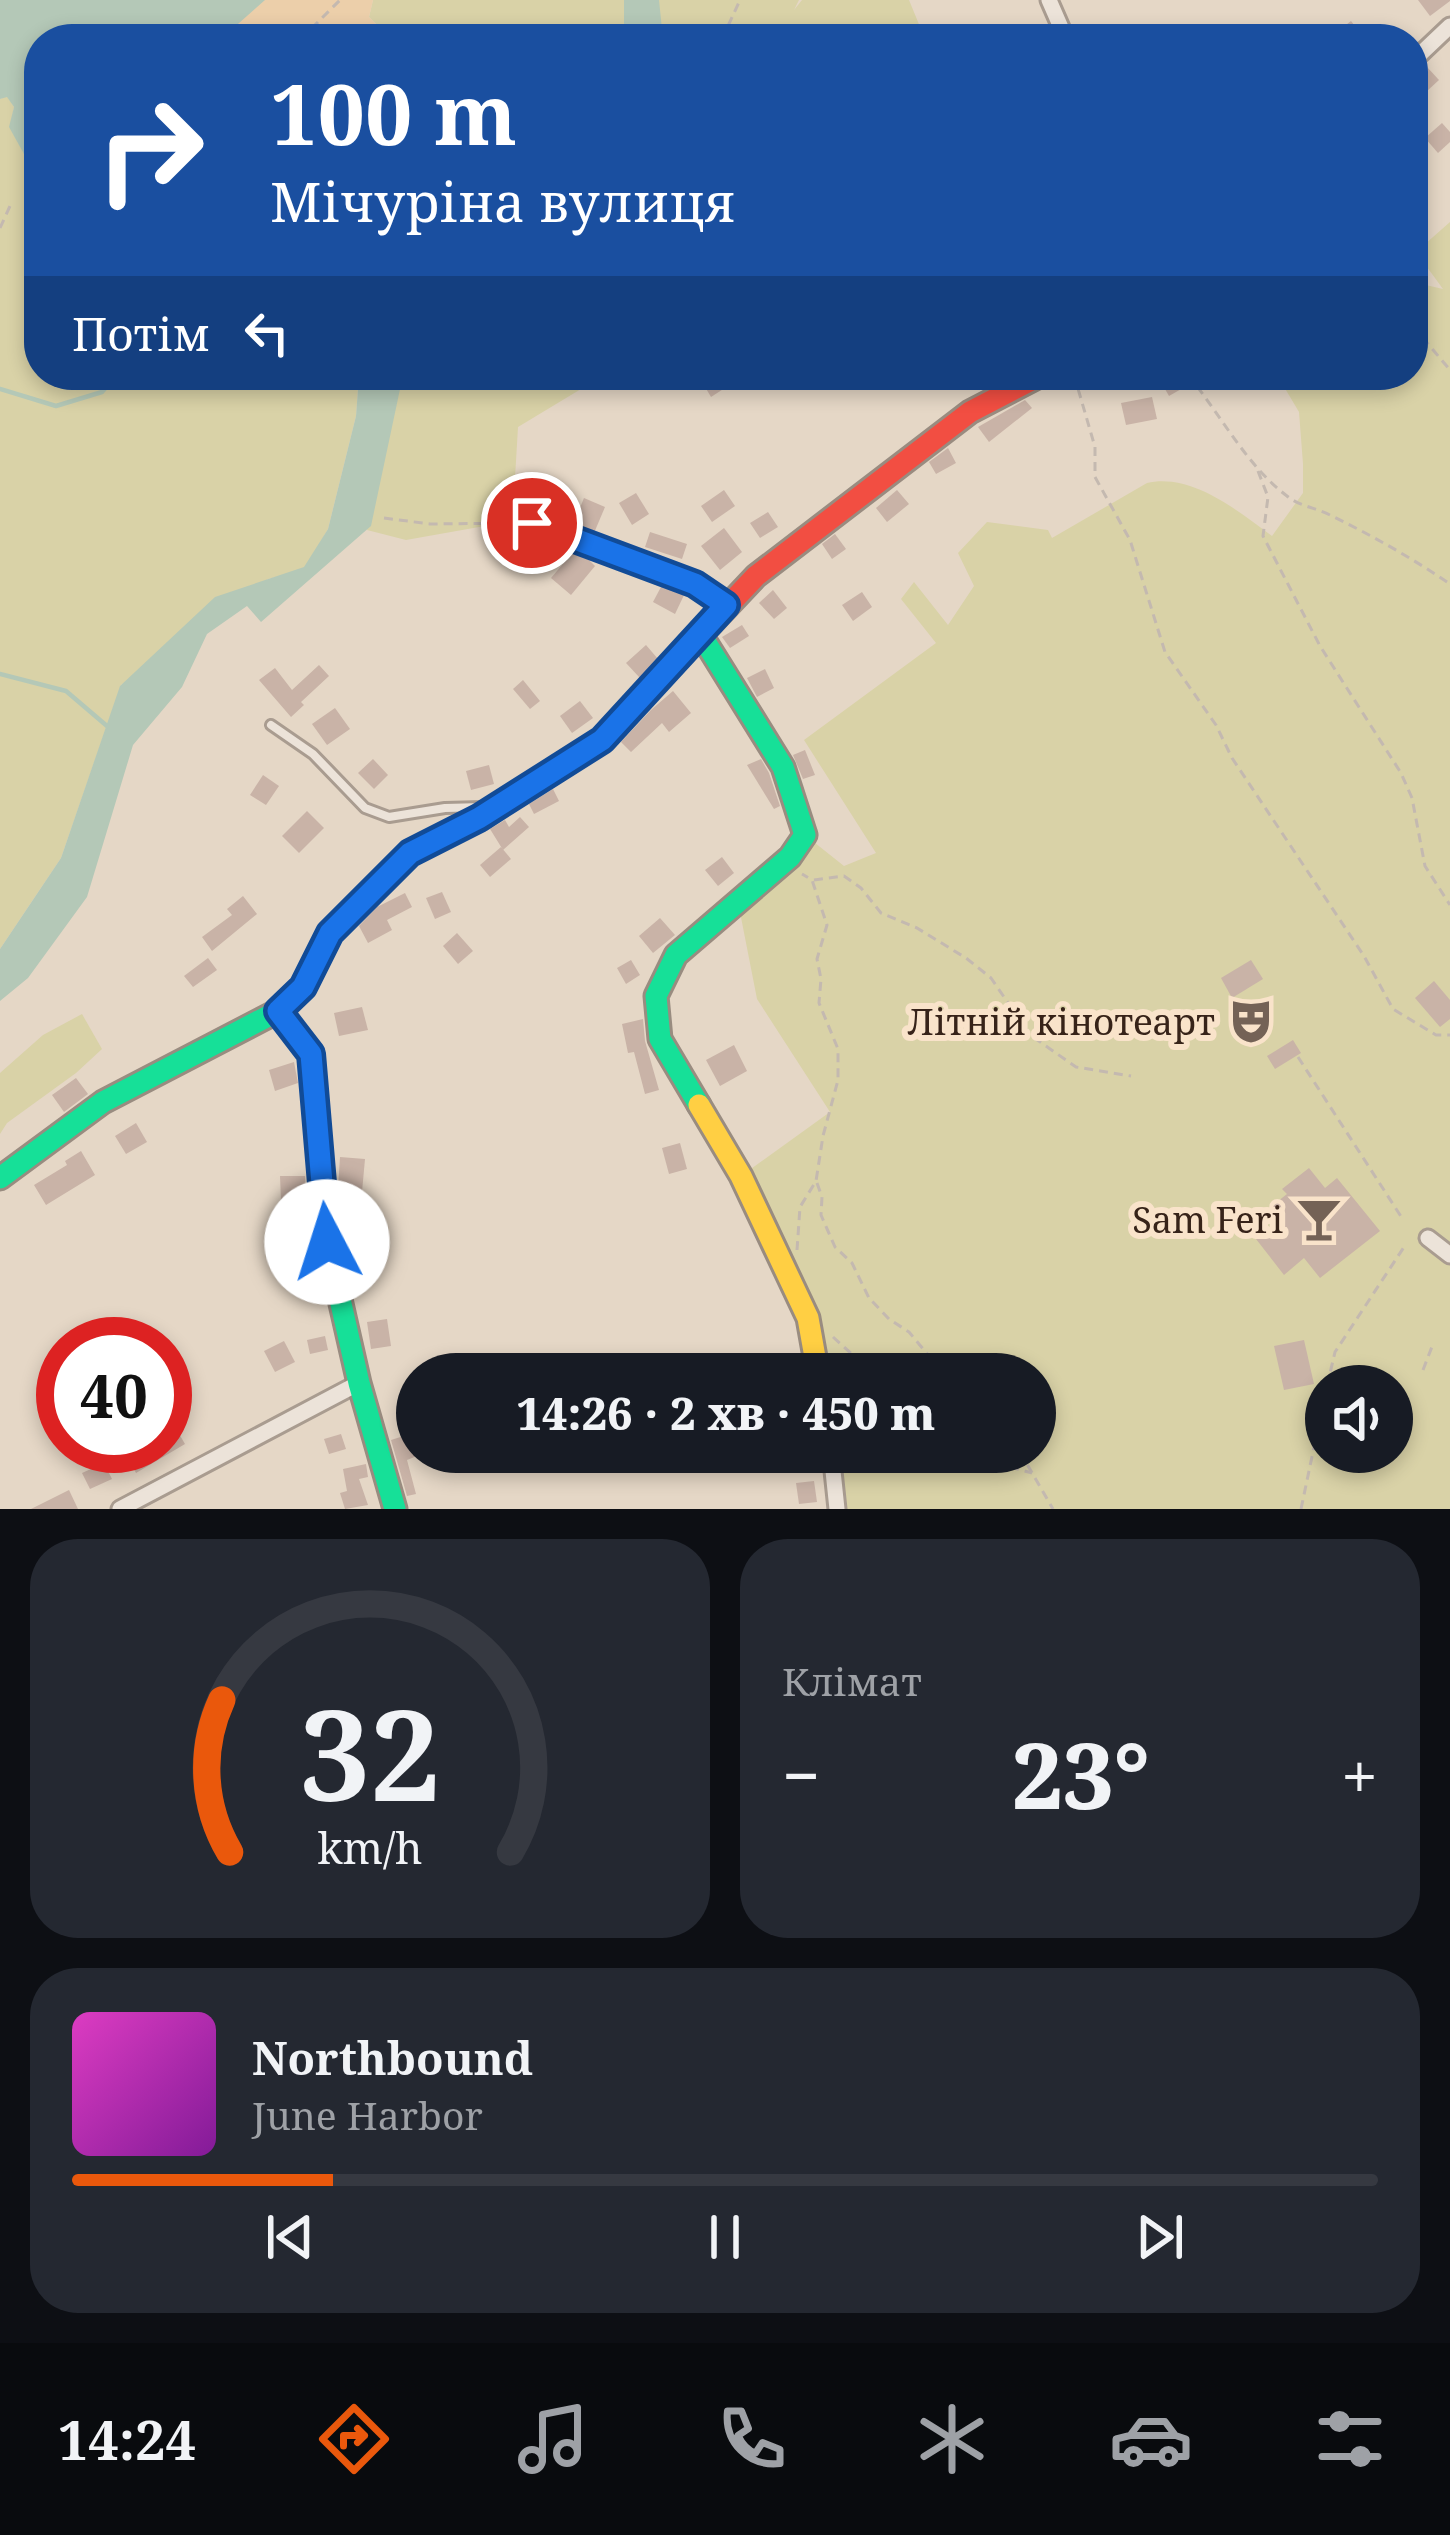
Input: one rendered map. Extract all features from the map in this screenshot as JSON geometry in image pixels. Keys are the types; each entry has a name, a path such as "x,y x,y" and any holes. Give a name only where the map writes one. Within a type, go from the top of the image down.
{"street":[{"path":"1428,47 1450,26"},
{"path":"0,1178 104,1102 278,1011 303,987 330,933 410,853 496,807 602,740 756,576 970,412 1012,390"},
{"path":"532,523 695,584 726,605"},
{"path":"700,635 783,767 805,835 797,866 676,955 656,996 660,1039 741,1177 808,1318 814,1353"},
{"path":"278,1011 311,1054 327,1242 358,1383 394,1509"},
{"path":"1428,1238 1450,1255"},
{"path":"119,1509 358,1383"},
{"path":"833,1473 837,1509"}],"lane":[{"path":"271,725 313,754 365,808 389,817 445,808 496,807"}],"path":[{"path":"316,24 340,0"},
{"path":"0,228 10,206"},
{"path":"1428,344 1450,370"},
{"path":"1078,390 1095,447 1095,477 1130,540 1165,652 1364,956 1394,1010 1436,1035 1450,1035"},
{"path":"1200,390 1258,471 1268,497 1263,536 1320,646 1401,773 1412,798 1425,866 1450,904"},
{"path":"1258,471 1292,500 1326,513 1450,584"},
{"path":"384,518 430,524 532,523"},
{"path":"792,1284 800,1207 816,1181 838,1080 838,1049 819,1004 817,959 827,925 812,880 797,866"},
{"path":"812,880 844,876 881,913 917,928 965,958 991,978 1030,1035 1076,1067 1131,1076"},
{"path":"1298,1057 1402,1218"},
{"path":"816,1181 822,1197 821,1215 836,1247 852,1263 869,1298 926,1353"},
{"path":"1332,1365 1335,1352 1404,1247"},
{"path":"808,1318 849,1353"},
{"path":"1423,1370 1433,1344"},
{"path":"1032,1473 1054,1509"},
{"path":"1301,1509 1308,1473"}],"shaded area":[{"path":"0,0 265,0 238,24 24,24 24,154 9,127 14,107 7,97 0,99"},
{"path":"373,0 624,0 624,24 376,24 369,17"},
{"path":"624,0 659,0 661,24 624,24"},
{"path":"655,0 799,0 794,10 802,0 909,0 919,24 657,24"},
{"path":"7,96 14,107 10,127 24,153 24,390 358,390 356,416 328,529 304,570 268,579 121,685 61,858 0,949 0,99"},
{"path":"1450,222 1450,1509 837,1509 831,1473 1056,1473 1056,1353 813,1353 808,1318 741,1176 830,1112 757,999 738,902 805,835 844,866 876,853 804,740 936,643 901,599 914,582 948,625 974,586 958,553 987,522 1048,530 1052,538 1147,483 1164,481 1214,496 1272,536 1303,493 1299,412 1286,390 1428,390 1428,286 1443,289 1428,268 1428,241"},
{"path":"358,390 400,390 371,526 261,622 247,606 207,634 182,687 133,745 87,897 28,978 0,1001 0,949 61,858 120,686 215,597 304,567 328,529 356,416"},
{"path":"393,390 579,390 518,427 515,478 530,518 406,540 367,530"},
{"path":"82,1014 102,1049 7,1123 0,1134 0,1073 43,1035"}],"sand":[{"path":"257,0 373,0 369,17 376,24 234,24"}],"building":[{"path":"1418,0 1450,0 1450,1 1430,16"},
{"path":"1428,68 1439,80 1428,90"},
{"path":"1442,123 1450,132 1450,142 1438,153 1428,135"},
{"path":"1152,397 1157,419 1126,425 1121,403"},
{"path":"1025,400 1032,408 989,442 978,427"},
{"path":"948,448 956,463 936,474 929,462"},
{"path":"527,483 544,487 540,507 523,504"},
{"path":"724,490 735,506 712,522 701,506"},
{"path":"897,490 909,504 887,522 876,508"},
{"path":"636,493 649,514 632,525 619,503"},
{"path":"584,498 605,507 594,533 573,525"},
{"path":"768,512 778,527 760,538 750,523"},
{"path":"724,528 742,552 720,570 701,546"},
{"path":"650,532 687,544 682,559 645,547"},
{"path":"835,534 846,549 832,559 822,544"},
{"path":"518,536 550,543 550,556 517,555"},
{"path":"574,551 595,566 571,595 551,578"},
{"path":"662,585 685,593 675,614 653,602"},
{"path":"773,590 787,608 774,619 759,603"},
{"path":"862,592 872,607 853,621 842,605"},
{"path":"742,625 749,636 730,648 722,637"},
{"path":"646,645 658,659 640,678 626,663"},
{"path":"319,665 329,676 291,717 259,680 275,668 292,690"},
{"path":"765,669 774,688 757,697 747,678"},
{"path":"523,680 540,701 530,709 513,689"},
{"path":"673,691 691,713 669,732 662,723 631,752 621,742"},
{"path":"580,701 593,718 572,733 560,716"},
{"path":"335,708 350,729 327,745 312,724"},
{"path":"805,750 815,775 803,779 793,755"},
{"path":"373,759 388,775 374,789 358,773"},
{"path":"761,759 780,806 774,809 747,765"},
{"path":"489,765 494,784 471,790 466,771"},
{"path":"263,775 279,786 266,805 250,795"},
{"path":"553,789 559,801 534,814 529,804"},
{"path":"307,811 324,828 299,853 282,836"},
{"path":"520,817 529,827 503,850 490,829 505,820 509,827"},
{"path":"501,847 511,859 490,877 480,865"},
{"path":"722,857 734,873 718,886 705,870"},
{"path":"442,892 451,912 435,919 426,898"},
{"path":"405,893 412,907 387,920 392,930 368,943 359,926 377,907"},
{"path":"243,896 257,914 212,951 202,937 232,915 227,909"},
{"path":"660,918 675,935 653,953 639,936"},
{"path":"457,933 473,951 458,964 443,946"},
{"path":"208,958 217,970 193,987 184,976"},
{"path":"631,960 640,975 626,984 617,968"},
{"path":"1251,960 1263,979 1232,998 1221,978"},
{"path":"1434,981 1450,1000 1450,1019 1440,1027 1415,998"},
{"path":"362,1007 368,1030 339,1036 334,1013"},
{"path":"643,1019 659,1090 645,1094 622,1024"},
{"path":"1293,1040 1301,1053 1275,1069 1267,1056"},
{"path":"734,1045 747,1071 720,1086 706,1060"},
{"path":"294,1062 298,1083 275,1091 269,1070"},
{"path":"76,1078 88,1094 64,1112 52,1095"},
{"path":"136,1123 147,1142 126,1154 115,1136"},
{"path":"680,1143 687,1169 669,1174 662,1148"},
{"path":"81,1151 95,1175 46,1205 34,1185"},
{"path":"340,1157 365,1159 362,1192 338,1189"},
{"name":"Sam Feri","path":"1309,1168 1325,1188 1337,1178 1380,1231 1320,1278 1304,1258 1284,1275 1256,1239 1273,1226 1263,1213 1287,1194 1282,1189"},
{"path":"280,1176 305,1176 306,1200 281,1200"},
{"path":"313,1247 318,1272 293,1275 289,1250"},
{"path":"374,1256 377,1280 356,1282 353,1259"},
{"path":"387,1319 391,1346 371,1349 367,1322"},
{"path":"325,1336 328,1350 310,1354 307,1340"},
{"path":"1304,1340 1310,1365 1305,1365 1305,1386 1284,1390 1274,1346"},
{"path":"284,1341 295,1362 275,1372 264,1351"},
{"path":"341,1434 346,1449 329,1454 324,1439"},
{"path":"366,1464 368,1477 359,1479 368,1505 345,1509 340,1493 347,1491 343,1469"},
{"path":"82,1473 109,1473 112,1479 90,1489"},
{"path":"400,1473 410,1473 416,1494 407,1496"},
{"path":"814,1481 817,1502 799,1504 796,1483"},
{"path":"69,1490 78,1509 31,1509"}],"waterway":[{"path":"0,389 56,406 104,390"},
{"path":"0,674 66,691 107,726"}],"traffic: fast":[{"path":"699,1105 660,1039 656,996 676,955 790,857 805,835 783,767 701,635"},
{"path":"0,1178 103,1102 278,1011 303,987 330,933 411,853 479,818 602,740 658,680"},
{"path":"278,1011 311,1054 327,1242 359,1383 395,1509"}],"traffic: slow":[{"path":"699,1105 741,1176 808,1318 814,1353"}],"traffic: jam":[{"path":"658,680 756,576 970,412 1012,390"}],"place":[{"name":"Літній кінотеарт","path":"1251,1021"},
{"name":"Sam Feri","path":"1319,1219"}],"route":[{"path":"327,1242 311,1054 278,1011 303,987 330,933 410,853 479,818 602,740 726,605 695,584 532,523"}]}
